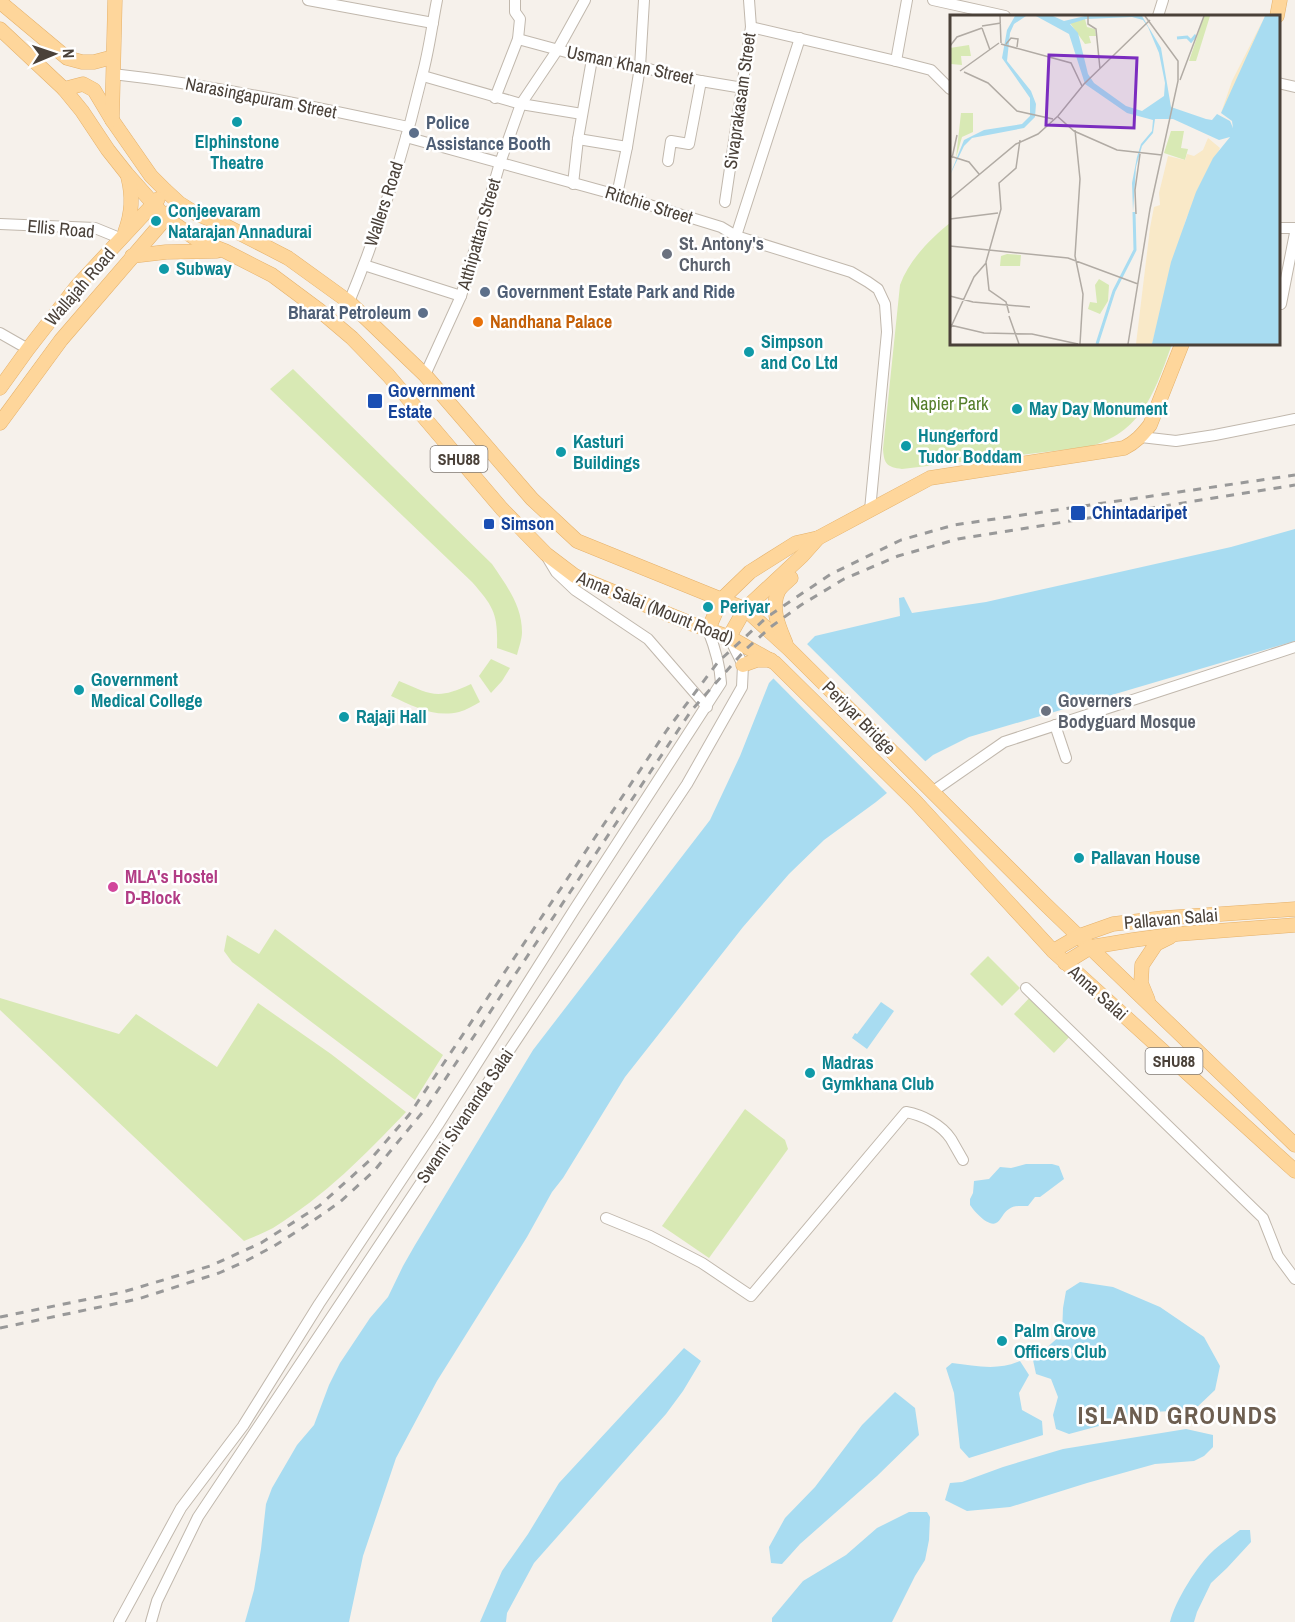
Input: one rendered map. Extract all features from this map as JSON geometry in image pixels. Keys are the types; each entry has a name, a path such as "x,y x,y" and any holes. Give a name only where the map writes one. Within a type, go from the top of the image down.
{"main road":[{"path":"112,120 115,0"},
{"path":"1277,15 1280,0"},
{"path":"0,2 67,58 88,62 113,57"},
{"name":"Anna Salai (Mount Road)","path":"0,29 60,85 82,111 127,174 166,218 199,241 225,251 272,275 352,338 388,375 502,509 544,553 575,576 729,637 773,662"},
{"path":"60,85 67,58"},
{"name":"Anna Salai (Mount Road)","path":"60,85 83,84 94,90 151,176 179,203 288,258 349,302 424,375 532,498 578,541 745,609 789,649"},
{"path":"122,239 131,216 131,190 127,174"},
{"name":"Wallajah Road","path":"0,388 76,286 165,190"},
{"name":"Wallajah Road","path":"0,423 61,340 179,203"},
{"path":"132,256 166,252 225,251"},
{"path":"708,630 721,600 750,573 796,543 818,538 930,478 1124,448 1141,437 1149,425 1182,345"},
{"path":"729,637 745,609 818,538"},
{"path":"789,649 778,624 776,613 778,592 809,559 818,538"},
{"name":"Periyar Bridge","path":"789,649 930,790"},
{"path":"743,665 757,660 773,662"},
{"name":"Periyar Bridge","path":"773,662 915,801"},
{"name":"Anna Salai","path":"930,790 1295,1145"},
{"name":"Anna Salai","path":"915,801 1065,963 1295,1171"},
{"name":"Pallavan Salai","path":"1053,951 1078,936 1113,924 1295,909"},
{"name":"Pallavan Salai","path":"1065,963 1091,947 1177,934 1295,926"},
{"path":"1150,1006 1141,983 1143,965 1156,944 1177,934"}],"street":[{"path":"308,0 433,23"},
{"name":"Wallers Road","path":"349,302 364,265 407,132 423,75 437,0"},
{"path":"495,98 518,39 520,19 515,12 515,0"},
{"name":"Atthipattan Street","path":"424,375 461,296 500,163 521,104 558,49 585,0"},
{"path":"618,195 640,67 644,0"},
{"name":"Sivaprakasam Street","path":"725,202 751,27 749,0"},
{"path":"896,61 908,0"},
{"path":"933,0 1000,15"},
{"path":"1158,15 1163,0"},
{"path":"751,27 931,70 950,89"},
{"path":"736,236 800,38"},
{"name":"Usman Khan Street","path":"518,39 592,59 743,88"},
{"path":"573,183 592,59"},
{"name":"Narasingapuram Street","path":"113,74 168,80 303,105 407,132"},
{"path":"423,75 495,98 582,114"},
{"path":"668,161 671,141 689,144 701,81"},
{"path":"1280,83 1295,87"},
{"name":"Ritchie Street","path":"407,132 500,163 618,195 721,228 736,236 851,272 878,289 885,303 887,332 870,510"},
{"path":"578,139 627,147"},
{"name":"Ellis Road","path":"0,224 95,228 122,239"},
{"path":"1281,304 1295,233"},
{"path":"364,265 461,296"},
{"path":"0,333 28,349"},
{"path":"1141,437 1176,441 1295,419"},
{"path":"544,553 556,572 575,590 648,639 707,707"},
{"name":"Swami Sivananda Salai","path":"119,1622 181,1508 243,1426 722,683 716,650 708,630"},
{"path":"729,637 743,665"},
{"path":"930,790 1004,742 1295,647"},
{"name":"Swami Sivananda Salai","path":"151,1622 157,1601 198,1517 687,784 742,687 743,665"},
{"path":"1055,725 1066,758"},
{"path":"1026,988 1263,1218 1278,1256 1295,1279"},
{"path":"606,1218 650,1236 702,1263 751,1296 906,1112 922,1115 940,1128 950,1137 963,1160"},
{"path":"332,1285 345,1296"}],"green space":[{"name":"Napier Park","path":"950,223 950,345 1172,345 1152,394 1134,421 1106,441 1087,447 902,469 887,464 883,449 900,285 921,250"},
{"path":"293,369 492,564 512,596 519,613 522,635 517,655 497,648 497,627 493,612 472,582 270,389"},
{"path":"491,659 510,668 491,693 479,676"},
{"path":"399,681 435,694 450,692 471,684 480,702 459,712 432,712 391,696"},
{"path":"275,929 443,1055 415,1100 232,962 224,951 227,935 259,954"},
{"path":"988,956 1020,988 1002,1006 970,974"},
{"path":"1035,992 1076,1030 1054,1053 1014,1014"},
{"path":"0,998 119,1034 136,1014 217,1067 258,1003 331,1054 406,1112 359,1159 310,1202 273,1228 244,1241 0,1010"},
{"path":"745,1109 785,1140 788,1149 709,1258 662,1226"}],"water":[{"path":"1295,529 1295,641 969,737 933,755 876,802 824,840 789,874 743,927 625,1077 437,1381 396,1458 363,1556 349,1622 245,1622 254,1590 266,1504 272,1488 297,1445 314,1425 340,1363 370,1318 388,1297 415,1245 533,1050 710,820 740,756 769,683 815,636 900,616 899,598 904,597 912,613 986,602 1231,547"},
{"path":"881,1002 894,1011 867,1049 852,1038"},
{"path":"1026,1164 1059,1166 1064,1179 1040,1197 1035,1197 1028,1206 1016,1206 1009,1209 996,1223 989,1223 982,1218 970,1205 974,1181 989,1179 1000,1167 1011,1168"},
{"path":"1080,1282 1113,1287 1160,1307 1204,1337 1220,1366 1215,1390 1194,1410 1151,1412 1069,1434 1056,1429 1053,1415 1058,1397 1051,1379 1036,1374 1033,1360 1062,1334 1066,1291"},
{"path":"684,1348 701,1361 666,1414 534,1563 507,1613 506,1622 480,1622 502,1571 559,1483"},
{"path":"1020,1361 1029,1375 1019,1393 1022,1410 1042,1421 1043,1435 969,1458 960,1448 954,1393 946,1368 952,1363 995,1367"},
{"path":"895,1392 915,1408 919,1435 877,1476 800,1544 782,1564 771,1563 769,1547 785,1518 815,1487 862,1425"},
{"path":"1186,1429 1213,1435 1213,1447 1204,1456 1194,1461 1155,1464 1010,1507 967,1511 945,1500 950,1483 962,1482 1063,1449"},
{"path":"909,1512 927,1512 930,1517 929,1540 925,1560 892,1622 772,1622 772,1618 803,1581 846,1555 877,1528"},
{"path":"1240,1530 1250,1530 1251,1542 1211,1583 1194,1622 1170,1622 1194,1573 1214,1550"}],"pier":[{"path":"805,642 928,764 889,795 771,676"}],"railway":[{"path":"0,1317 123,1292 210,1266 261,1243 319,1206 369,1161 409,1115 667,730 718,662 767,617 831,574 901,540 954,525 1295,475"},
{"path":"0,1328 138,1299 219,1273 274,1246 340,1202 374,1171 426,1108 691,711 745,650 801,605 844,579 898,556 958,539 1295,485"}],"place":[{"name":"Elphinstone Theatre","path":"237,122"},
{"name":"Police Assistance Booth","path":"414,133"},
{"name":"Conjeevaram Natarajan Annadurai","path":"156,221"},
{"name":"St. Antony's Church","path":"667,254"},
{"name":"Subway","path":"164,269"},
{"name":"Government Estate Park and Ride","path":"485,292"},
{"name":"Bharat Petroleum","path":"423,313"},
{"name":"Nandhana Palace","path":"478,322"},
{"name":"Simpson and Co Ltd","path":"749,352"},
{"name":"Government Estate","path":"375,401"},
{"name":"May Day Monument","path":"1017,409"},
{"name":"Hungerford Tudor Boddam","path":"906,446"},
{"name":"Kasturi Buildings","path":"561,452"},
{"name":"Chintadaripet","path":"1078,513"},
{"name":"Simson","path":"489,524"},
{"name":"Periyar","path":"708,607"},
{"name":"Government Medical College","path":"79,690"},
{"name":"Governers Bodyguard Mosque","path":"1046,711"},
{"name":"Rajaji Hall","path":"344,717"},
{"name":"Pallavan House","path":"1079,858"},
{"name":"MLA's Hostel D-Block","path":"113,887"},
{"name":"Madras Gymkhana Club","path":"810,1073"},
{"name":"Palm Grove Officers Club","path":"1002,1341"}],"district":[{"name":"ISLAND GROUNDS","path":"1178,1416"}]}
